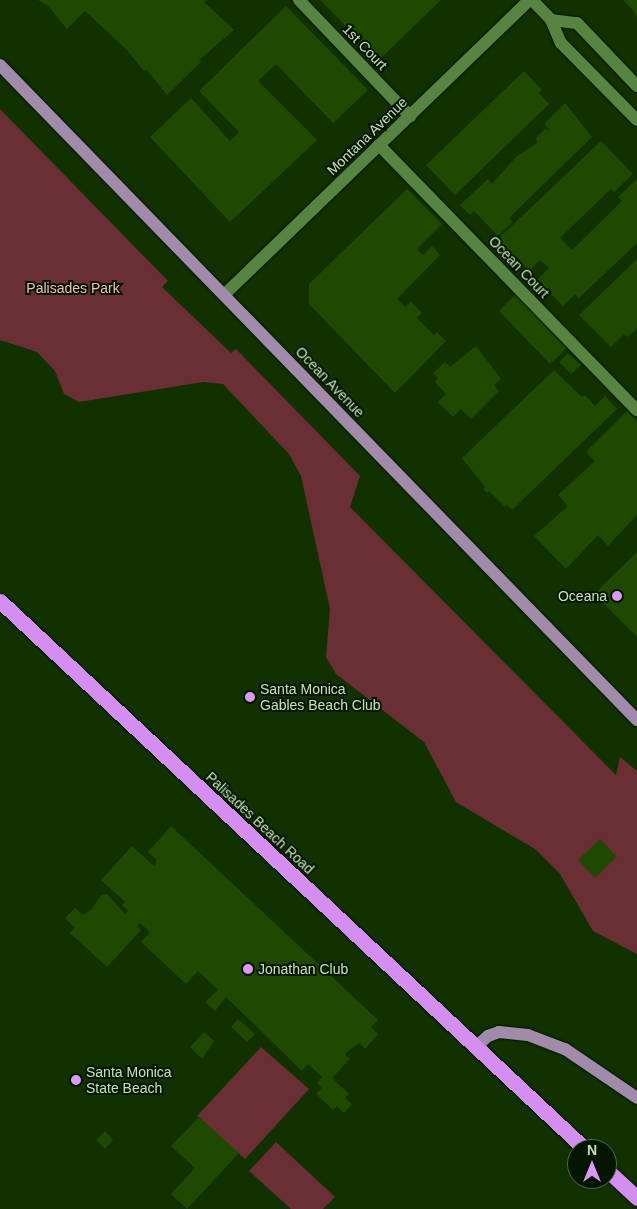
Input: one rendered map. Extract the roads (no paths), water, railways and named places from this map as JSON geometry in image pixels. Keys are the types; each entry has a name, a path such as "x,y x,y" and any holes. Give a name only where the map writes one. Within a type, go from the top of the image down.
{"highway":[{"name":"Palisades Beach Road","path":"0,601 574,1139"},
{"path":"617,1179 637,1198"}],"main road":[{"name":"Ocean Avenue","path":"0,65 225,294 637,720"},
{"path":"476,1047 488,1036 500,1032 528,1035 565,1049 637,1098"}],"street":[{"name":"1st Court","path":"299,0 410,116"},
{"name":"Montana Avenue","path":"225,294 531,0"},
{"path":"531,0 551,20 561,43 637,120"},
{"path":"551,20 577,23 637,86"},
{"name":"Ocean Court","path":"379,146 637,410"}],"place":[{"name":"Oceana","path":"617,596"},
{"name":"Santa Monica Gables Beach Club","path":"250,697"},
{"name":"Jonathan Club","path":"248,969"},
{"name":"Santa Monica State Beach","path":"76,1080"}],"park label":[{"name":"Palisades Park","path":"73,288"}]}
